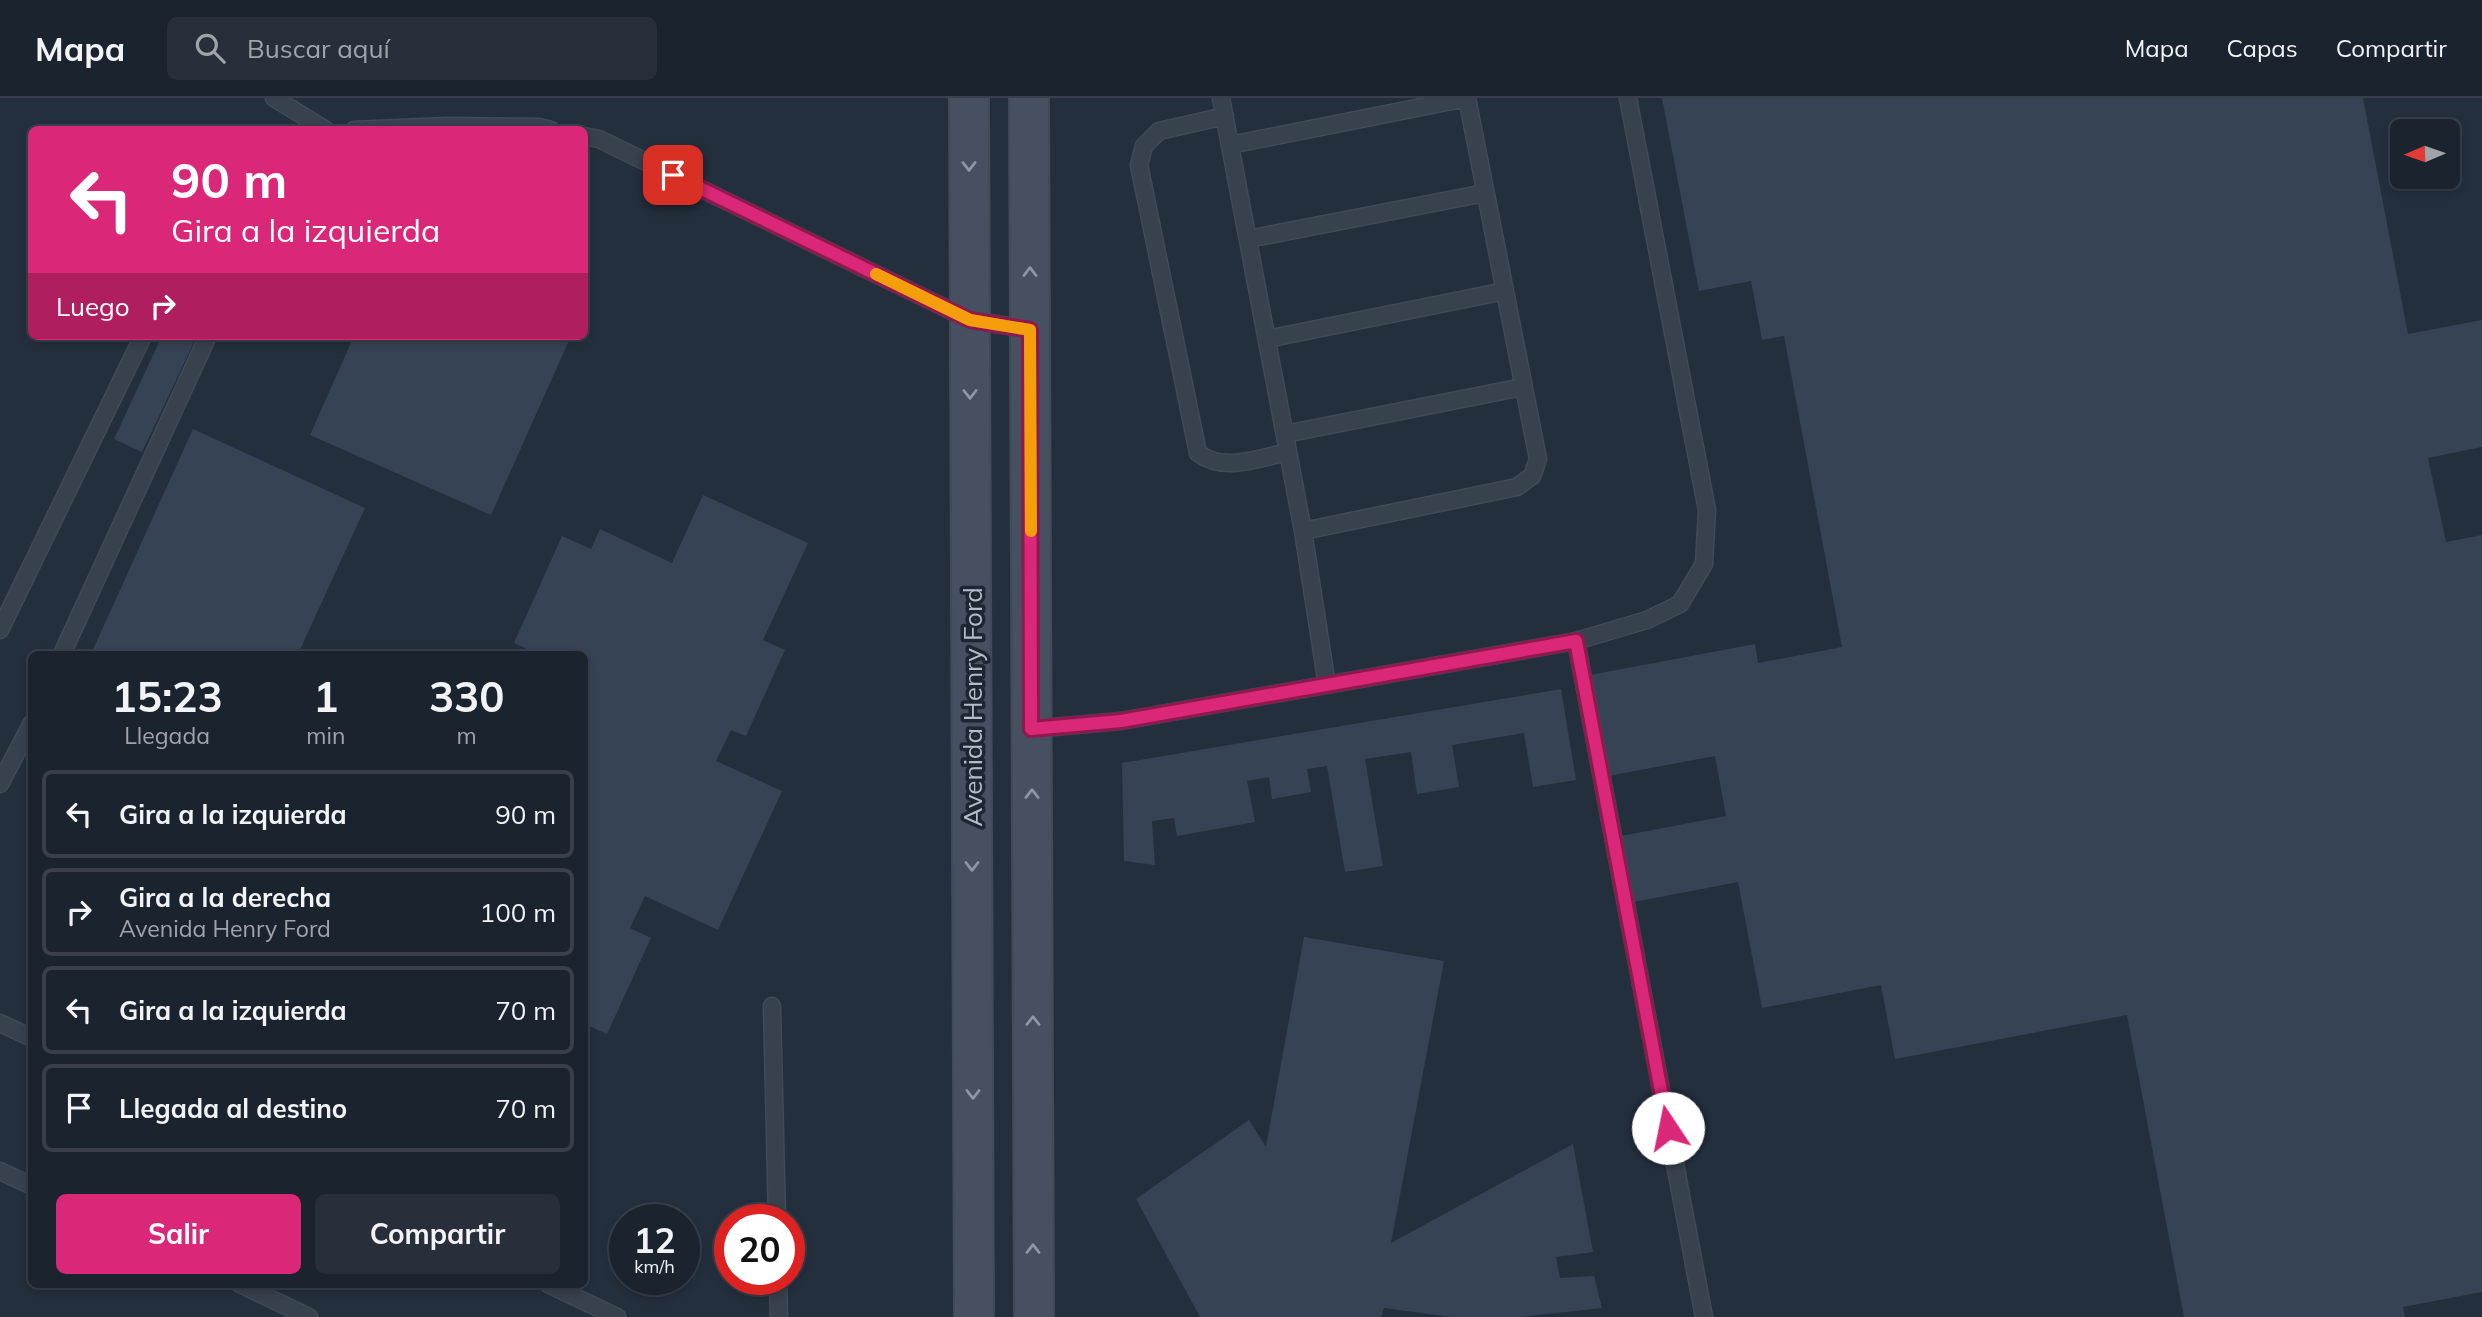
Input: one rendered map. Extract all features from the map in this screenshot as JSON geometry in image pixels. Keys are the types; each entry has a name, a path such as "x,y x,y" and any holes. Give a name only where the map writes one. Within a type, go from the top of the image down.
{"main road":[{"name":"Avenida Henry Ford","path":"968,98 974,1317"},
{"path":"1029,98 1034,1317"}],"lane":[{"path":"1222,98 1303,531 1327,685"},
{"path":"1230,145 1467,98 1538,459 1532,476 1517,487 1303,531"},
{"path":"1031,729 1121,721 1576,641 1647,620 1680,604 1704,564 1707,510 1628,98"},
{"path":"279,99 320,126"},
{"path":"1225,116 1159,131 1144,146 1139,165 1198,453 1210,462 1230,464 1288,452"},
{"path":"588,137 599,139 970,320 1030,330"},
{"path":"1248,239 1485,193"},
{"path":"1267,339 1505,291"},
{"path":"0,630 141,340"},
{"path":"63,651 206,340"},
{"path":"1285,434 1523,387"},
{"path":"1576,641 1704,1317"},
{"path":"0,784 28,731"},
{"path":"772,1006 777,1204"},
{"path":"0,1023 28,1036"},
{"path":"0,1171 28,1184"},
{"path":"248,1288 309,1317"},
{"path":"556,1288 617,1317"},
{"path":"778,1295 779,1317"}],"building":[{"path":"1662,98 2363,98 2408,334 2482,320 2482,447 2428,458 2446,542 2482,535 2482,1292 2403,1307 2405,1317 2184,1317 2127,1015 1895,1059 1881,985 1762,1008 1738,882 1634,902 1621,836 1726,816 1715,756 1608,776 1590,675 1755,644 1758,663 1842,647 1784,336 1762,340 1751,281 1699,291"},
{"path":"160,340 194,342 142,452 114,439"},
{"path":"352,340 569,340 491,515 310,435"},
{"path":"193,429 365,508 299,651 92,651"},
{"path":"703,495 808,543 763,640 785,650 746,736 731,730 716,761 782,791 718,930 645,896 630,928 651,938 607,1034 588,1026 588,651 531,651 514,643 562,536 591,549 600,529 672,563"},
{"path":"1561,689 1576,780 1533,787 1524,733 1452,745 1459,787 1417,794 1411,752 1365,759 1383,866 1345,872 1327,766 1307,769 1311,792 1272,799 1269,777 1247,781 1255,822 1177,836 1174,818 1152,821 1155,865 1124,861 1122,763"},
{"path":"1304,937 1444,961 1391,1243 1573,1144 1593,1252 1556,1257 1560,1278 1594,1276 1602,1308 1519,1317 1451,1317 1384,1308 1381,1317 1200,1317 1136,1199 1249,1120 1266,1147"}],"slow traffic":[{"path":"876,274 970,320 1030,330 1031,531"}],"route":[{"path":"673,175 970,320 1030,330 1031,729 1121,721 1576,641 1668,1128"}]}
